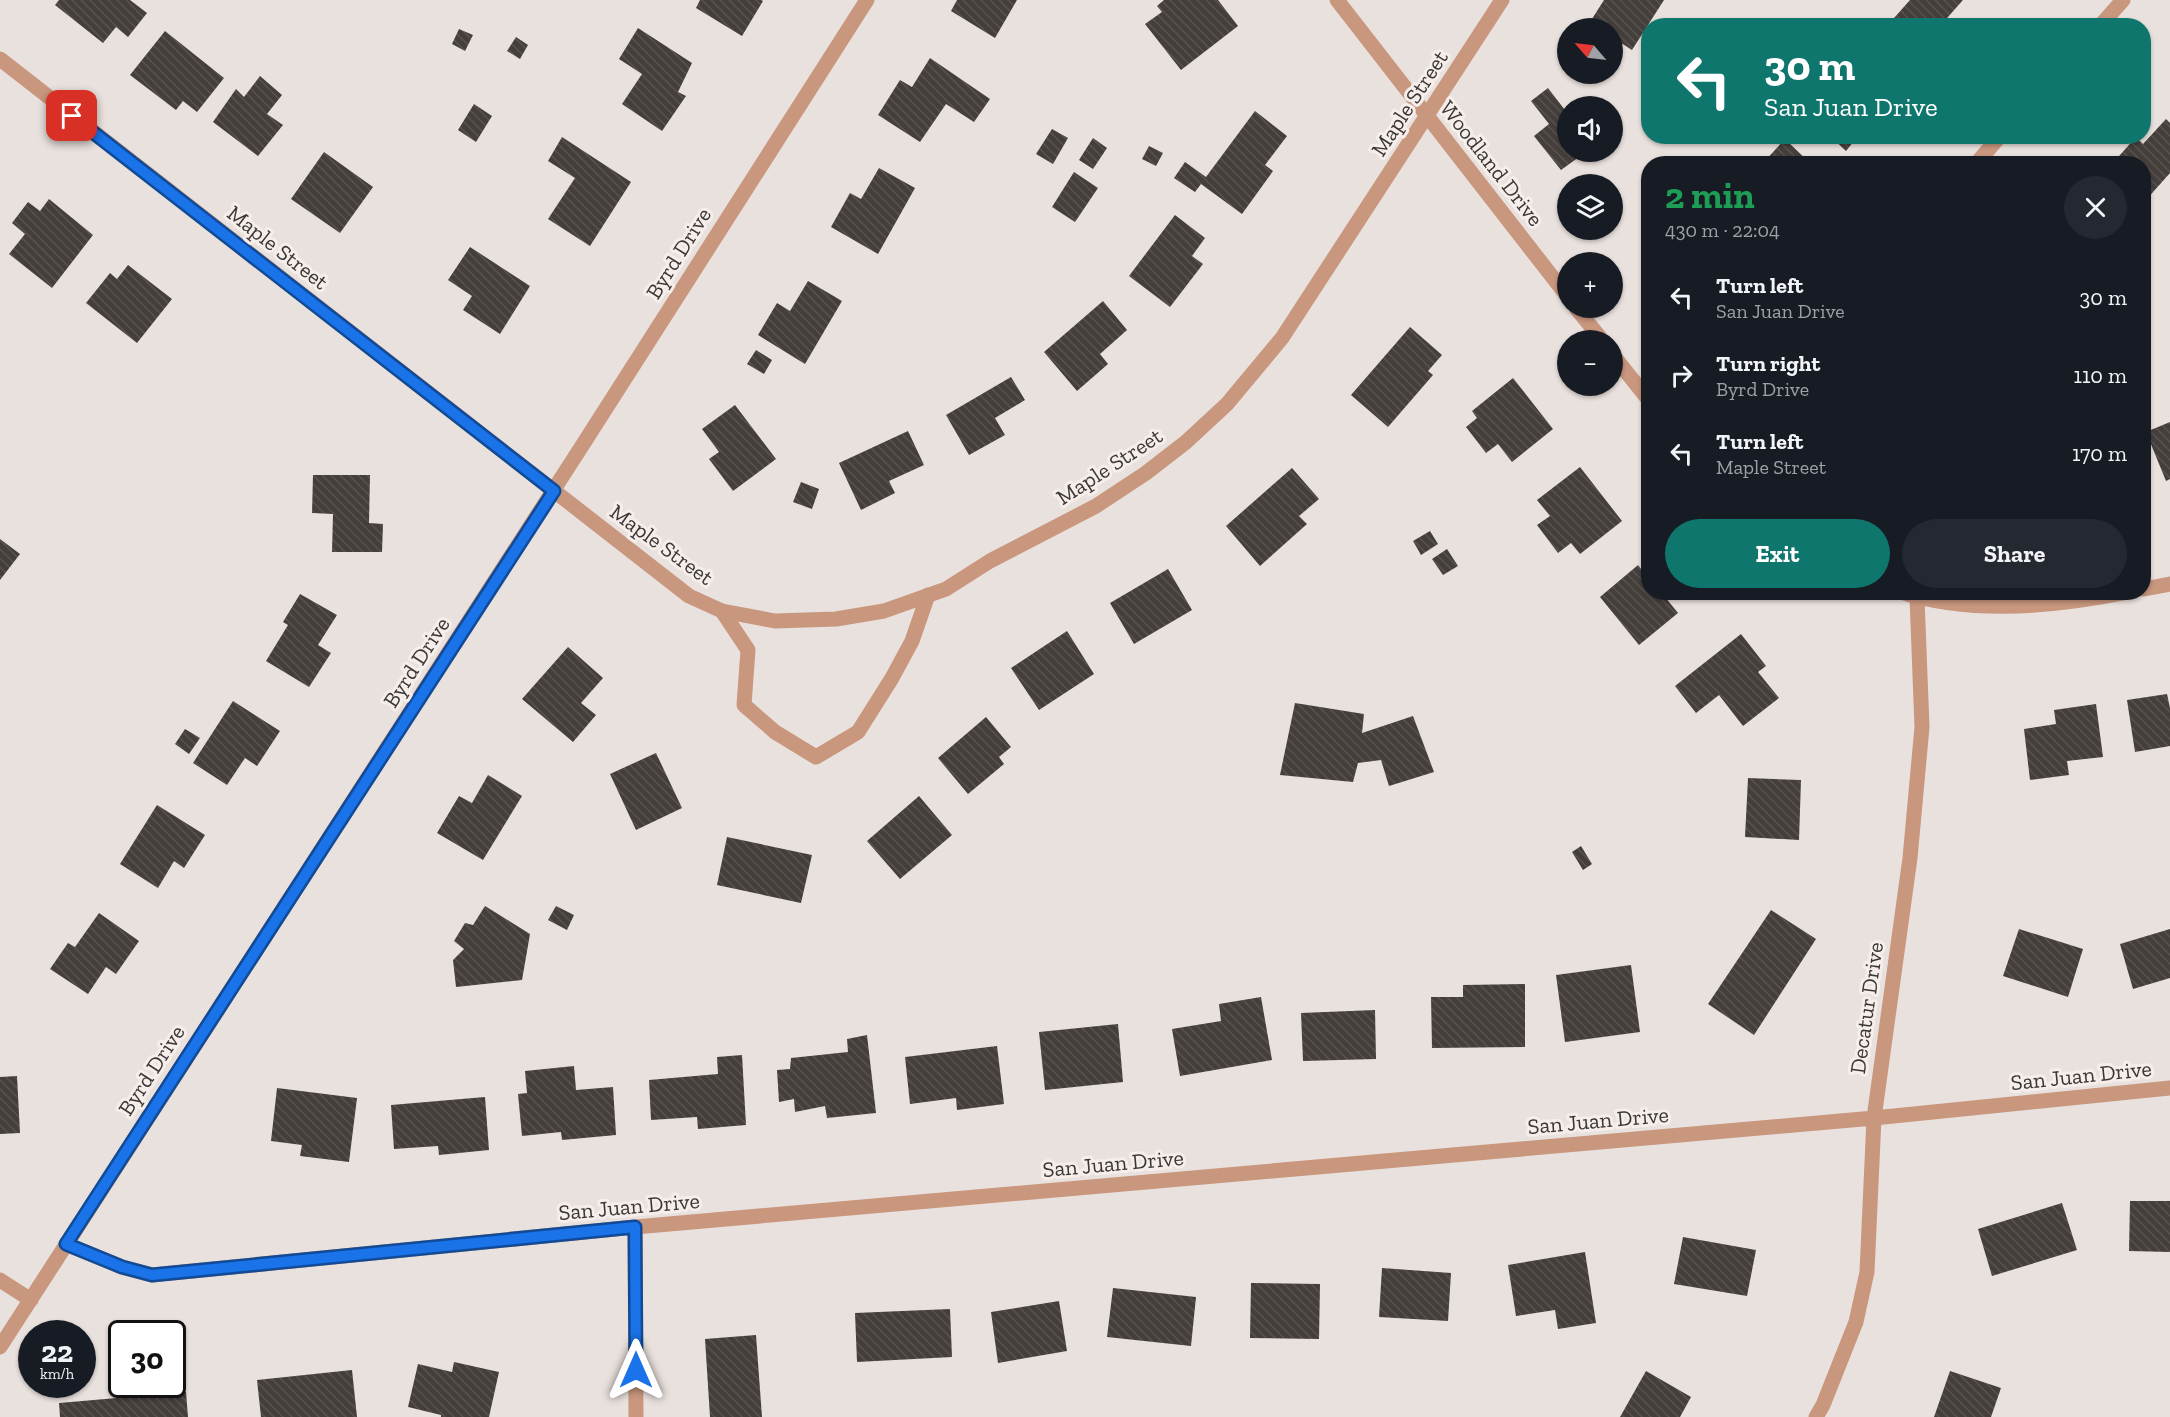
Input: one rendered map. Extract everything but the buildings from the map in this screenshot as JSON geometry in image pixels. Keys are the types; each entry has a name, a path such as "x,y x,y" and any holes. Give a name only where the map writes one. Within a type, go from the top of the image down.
{"street":[{"name":"Byrd Drive","path":"0,1347 554,491 867,0"},
{"name":"Woodland Drive","path":"1337,0 1557,283"},
{"name":"Maple Street","path":"0,59 689,596 722,611 775,621 836,619 884,611 946,589 990,561 1096,506 1146,473 1186,442 1227,404 1282,338 1502,0"},
{"path":"2107,18 2123,0"},
{"path":"1983,156 1993,144"},
{"path":"1584,318 1594,330"},
{"path":"1623,368 1641,390"},
{"path":"2151,588 2170,584"},
{"path":"722,611 748,650 744,705 775,732 816,757 858,732 912,641 928,595"},
{"name":"Decatur Drive","path":"1816,1417 1856,1322 1867,1272 1874,1118 1910,858 1922,727 1917,600"},
{"path":"1937,600 1964,604 2034,606 2089,600"},
{"name":"San Juan Drive","path":"66,1244 122,1267 152,1275 635,1227 1874,1118 2170,1088"},
{"path":"635,1227 636,1417"},
{"path":"0,1280 31,1300"}],"route":[{"path":"72,116 554,491 66,1244 122,1267 152,1275 635,1227 636,1370"}]}
